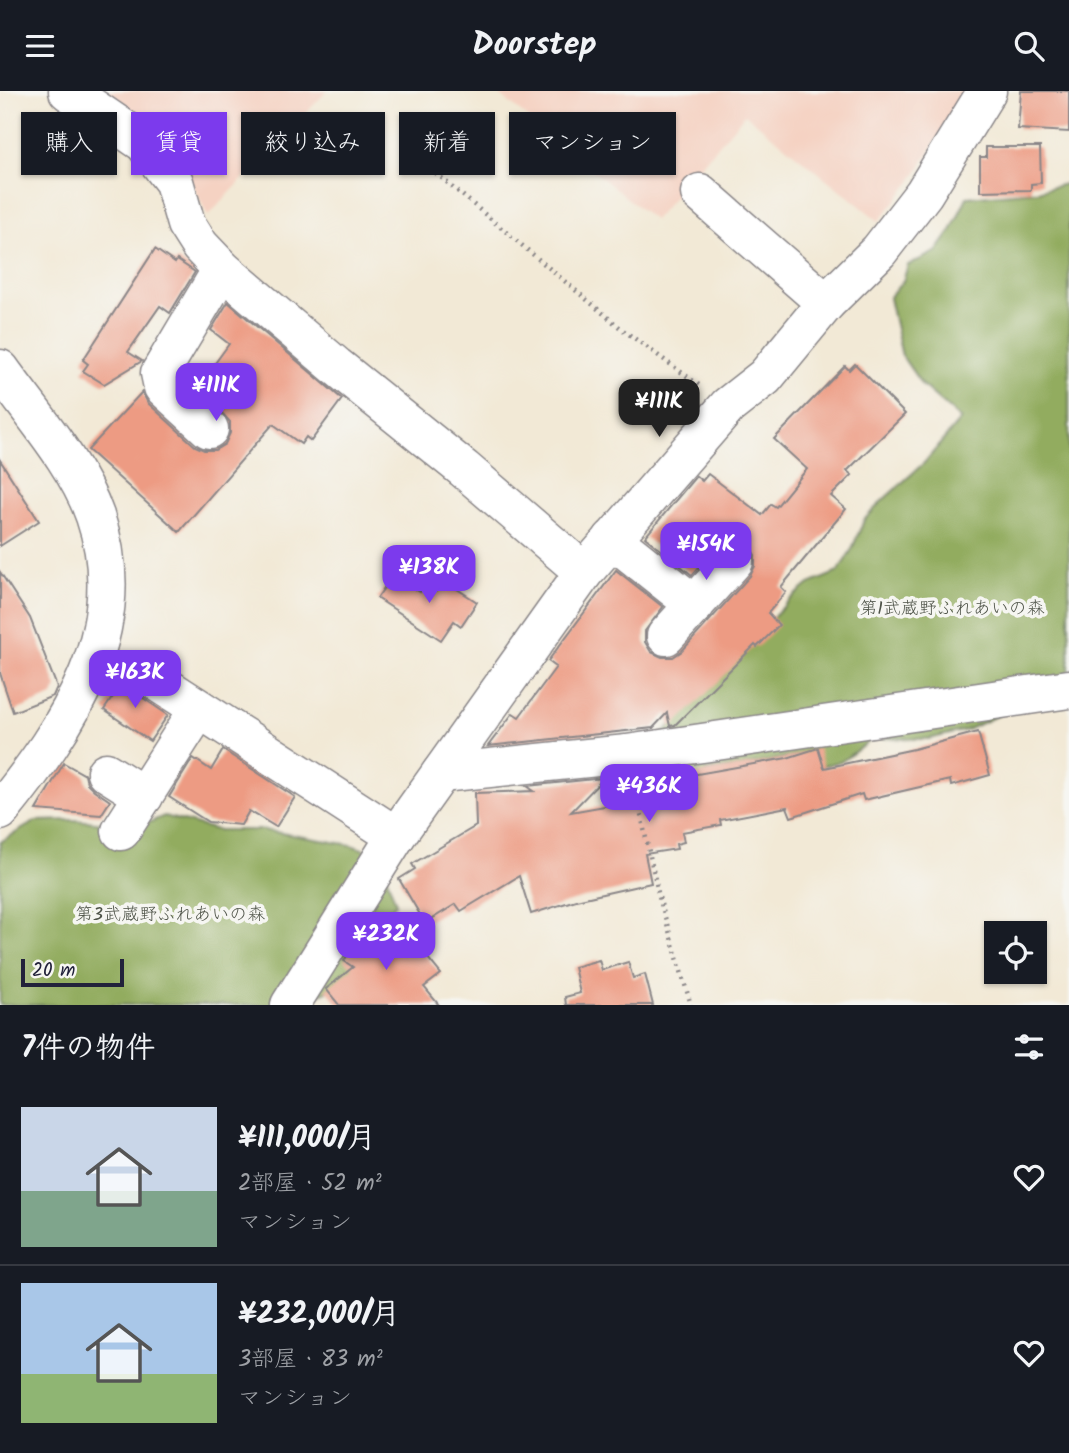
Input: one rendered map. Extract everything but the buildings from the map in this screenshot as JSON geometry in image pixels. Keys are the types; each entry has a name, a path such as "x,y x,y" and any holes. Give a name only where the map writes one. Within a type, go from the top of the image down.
{"street":[{"path":"68,91 144,143 174,182 186,224 200,246 222,269 336,366 464,468 584,572"},
{"path":"290,1005 396,836 584,572 728,406 765,377 826,303 879,251 924,193 988,91"},
{"path":"700,193 826,303"},
{"path":"209,429 163,387 160,373 222,269"},
{"path":"0,369 78,481 95,516 107,572 101,640 84,685 64,724 0,811"},
{"path":"612,539 695,605"},
{"path":"666,636 734,561"},
{"path":"155,680 396,836"},
{"path":"441,773 626,754 1069,689"},
{"path":"121,831 200,709"},
{"path":"106,772 144,796"}],"path":[{"path":"438,175 623,330 728,406"},
{"path":"626,754 659,897 691,1005"}],"shaded area":[{"path":"93,91 327,91 307,112 241,112 241,175 247,175 208,216 188,175 227,175 227,112 131,112 131,123"},
{"path":"495,91 967,91 910,183 879,221 745,114 654,220 599,175 676,175 676,112 521,112"}],"green space":[{"name":"第1武蔵野ふれあいの森","path":"1069,183 1069,700 1025,702 967,730 929,739 874,738 842,761 822,766 811,752 707,771 691,787 632,791 635,759 791,599 809,584 838,572 852,549 864,520 925,462 961,419 922,385 902,356 889,298 903,281 908,265 936,252 951,231 967,197 1036,191"},
{"name":"第3武蔵野ふれあいの森","path":"164,816 217,830 263,830 351,845 371,852 385,872 396,903 380,922 378,939 341,985 295,1005 0,1005 0,842 36,821 73,820 141,826"}]}
